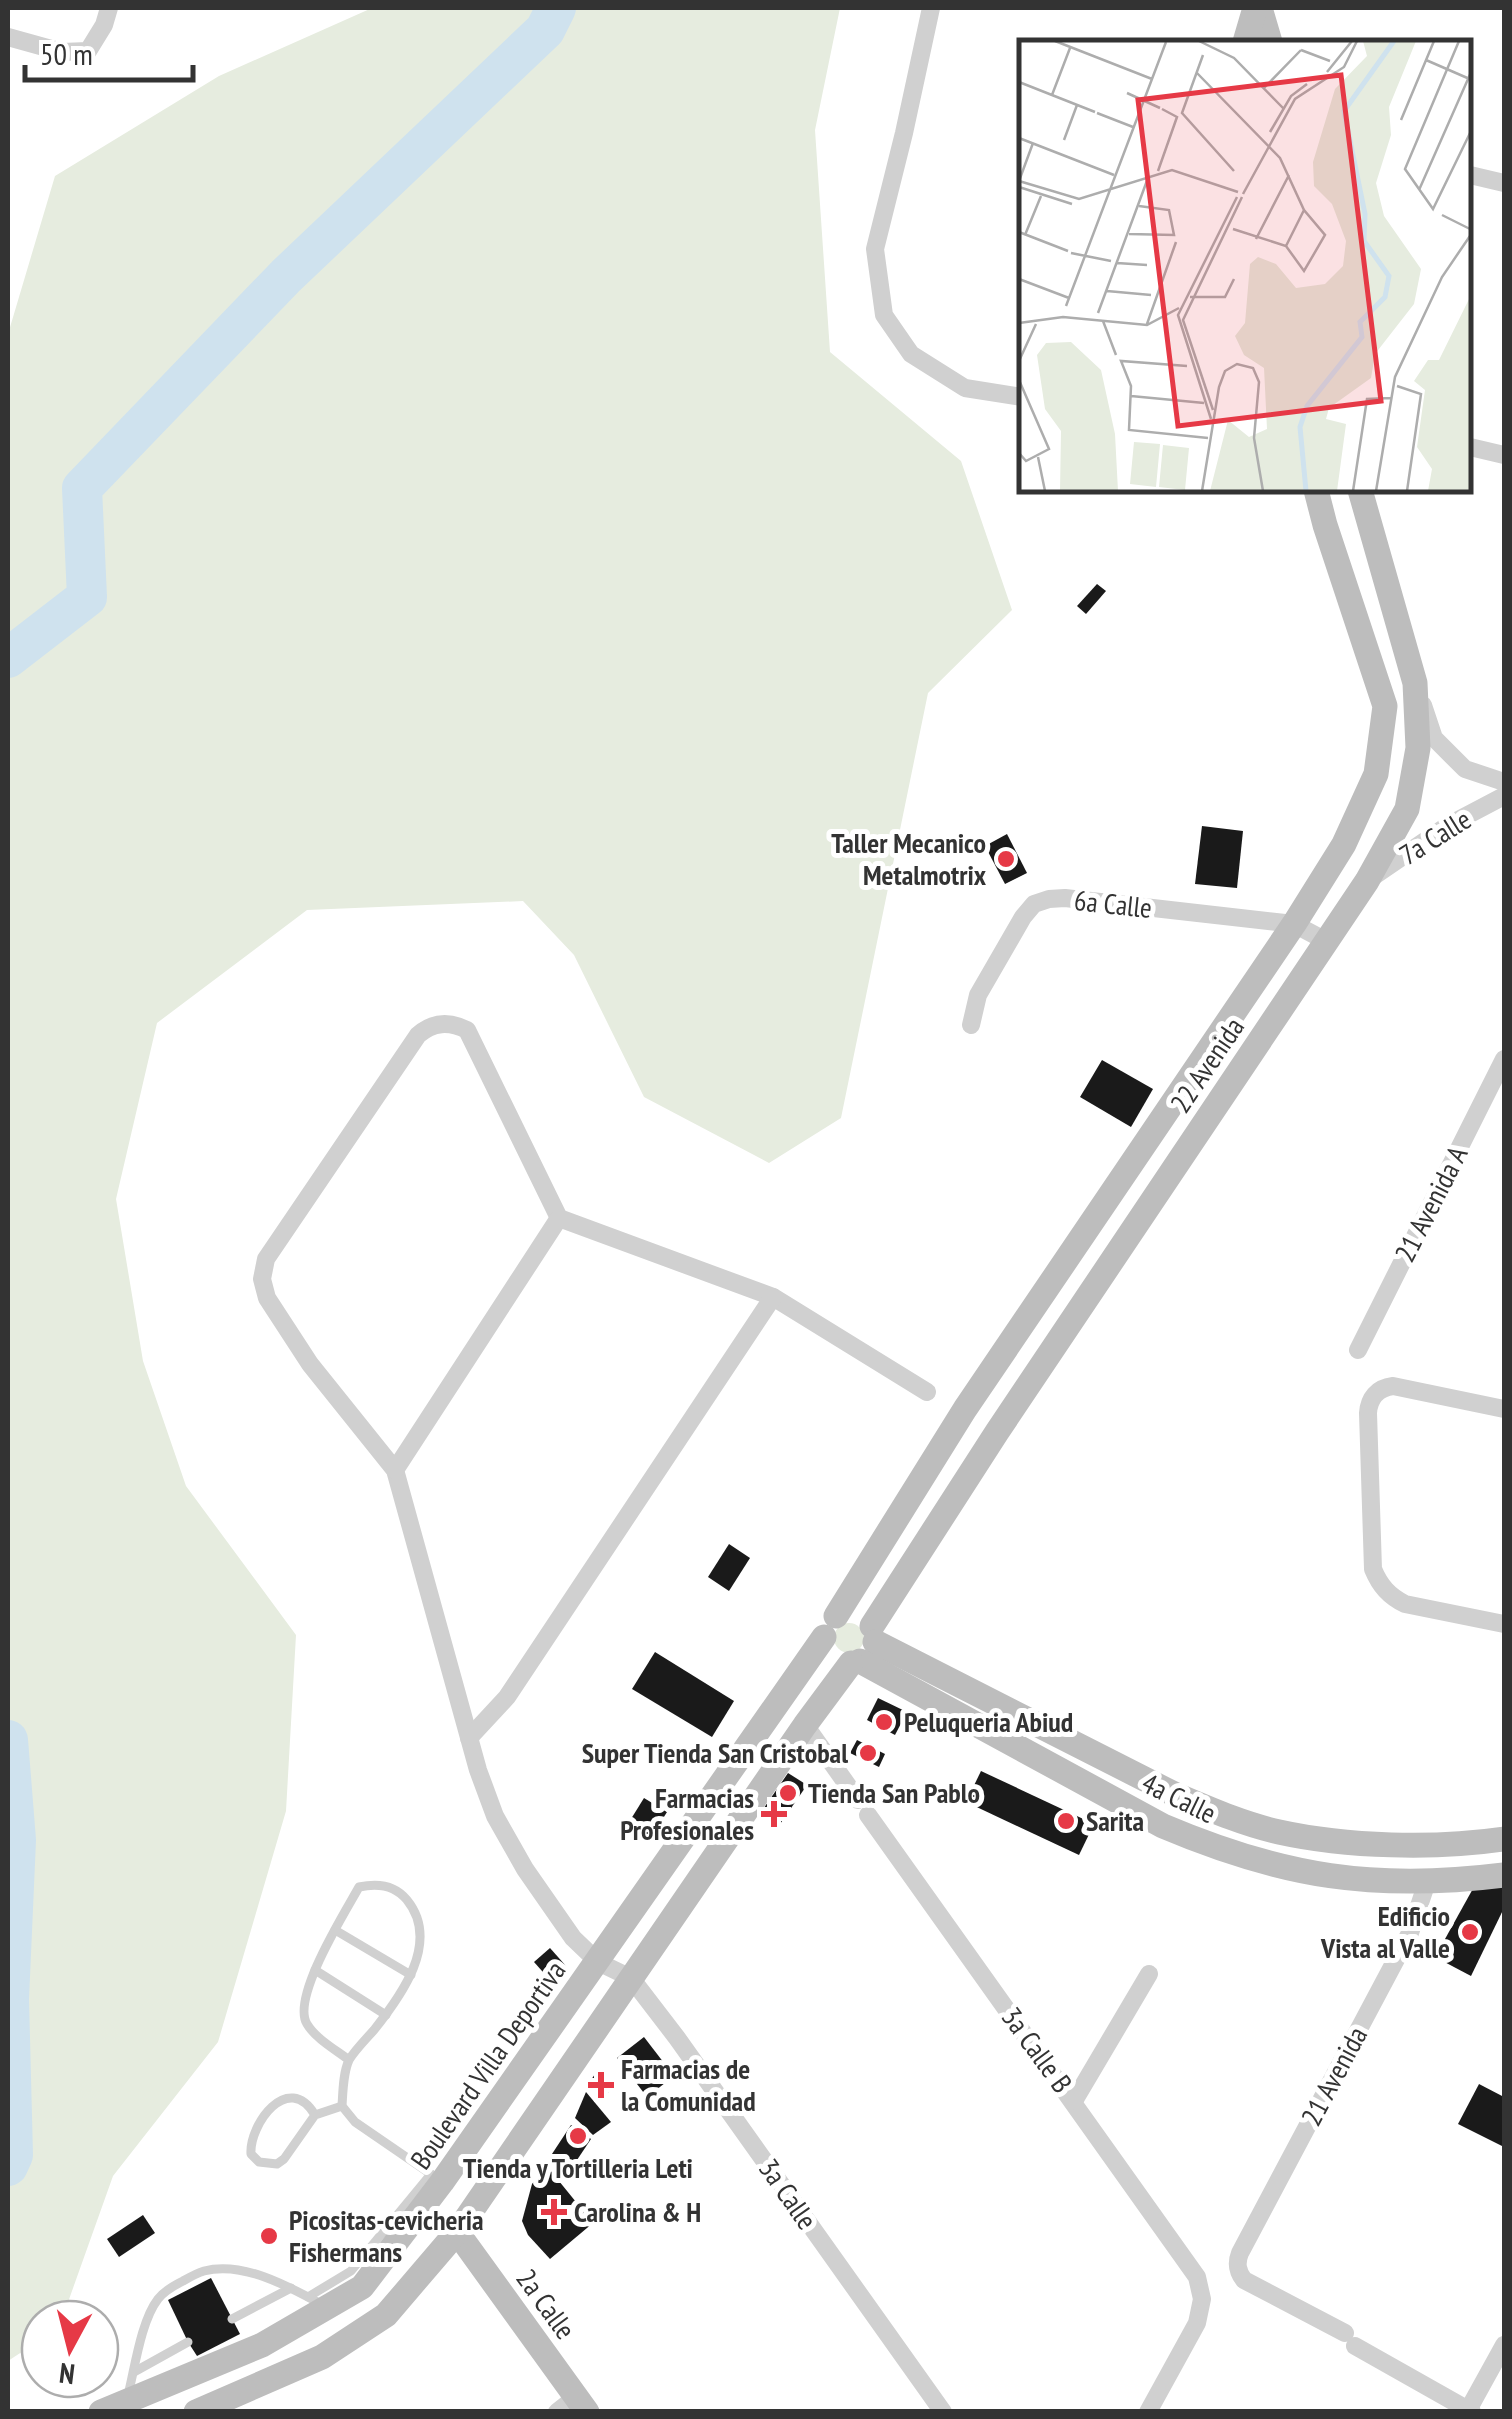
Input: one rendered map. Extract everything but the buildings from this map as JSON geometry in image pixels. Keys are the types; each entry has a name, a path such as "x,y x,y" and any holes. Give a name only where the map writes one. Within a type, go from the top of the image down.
{"main road":[{"path":"1246,40 1258,8"},
{"path":"1258,8 1269,40"},
{"name":"22 Avenida","path":"830,1627 965,1409 1294,924 1344,844 1376,774 1385,706 1317,492"},
{"name":"22 Avenida","path":"864,1648 997,1432 1367,881 1407,809 1418,748 1415,682 1361,492"},
{"path":"965,1409 997,1432"},
{"path":"196,2412 322,2357 386,2315 457,2232 805,1726 864,1648 860,1614 844,1612 830,1627 829,1653 843,1662 864,1648"},
{"name":"Boulevard Villa Deportiva","path":"101,2412 262,2345 318,2302 362,2288 437,2178 598,1962 830,1627"},
{"name":"4a Calle","path":"864,1648 1227,1817 1278,1832 1330,1840 1435,1846 1504,1839"},
{"name":"4a Calle","path":"864,1648 1163,1826 1216,1848 1270,1865 1384,1882 1504,1875"},
{"name":"2a Calle","path":"457,2232 573,2407"}],"street":[{"path":"8,36 62,52 88,50 104,26 109,8"},
{"path":"931,8 874,249 884,315 911,354 965,388 1019,396"},
{"path":"1472,175 1504,183"},
{"path":"1472,447 1504,455"},
{"name":"7a Calle","path":"1415,682 1434,738 1465,769 1504,782"},
{"name":"7a Calle","path":"1367,881 1447,826 1504,796"},
{"name":"6a Calle","path":"971,1025 978,994 1023,917 1034,904 1049,899 1294,924 1326,941"},
{"path":"631,1978 598,1962 573,1938 495,1816 395,1470 310,1364 266,1298 262,1278 266,1259 418,1035 432,1026 450,1024 467,1030 558,1218 774,1298 927,1392"},
{"name":"21 Avenida A","path":"1358,1350 1504,1059"},
{"path":"395,1470 558,1218"},
{"path":"470,1738 507,1697 774,1298"},
{"path":"1504,1409 1387,1386 1370,1401 1368,1413 1373,1569 1385,1590 1405,1604 1504,1624"},
{"name":"3a Calle B","path":"805,1726 1074,2101 1201,2288 1197,2322 1148,2412"},
{"path":"1504,1818 1504,1839"},
{"name":"21 Avenida","path":"1426,1882 1410,1933 1240,2254 1238,2267 1244,2280 1469,2411"},
{"path":"1074,2101 1148,1974"},
{"name":"3a Calle","path":"631,1978 678,2038 943,2412"},
{"path":"1469,2411 1504,2345"}],"lane":[{"path":"350,2060 308,2026 303,2013 304,1996 359,1887 373,1884 404,1896 414,1910 422,1939 411,1975 386,2016 350,2060 342,2106 355,2122 437,2178"},
{"path":"335,1930 411,1975"},
{"path":"315,1970 386,2016"},
{"path":"315,2114 299,2098 287,2097 276,2102 254,2134 250,2154 259,2162 277,2164 315,2114 342,2106"},
{"path":"126,2401 147,2322 159,2297 176,2284 202,2271 228,2268 292,2288 318,2302"},
{"path":"232,2318 292,2288"},
{"path":"134,2372 188,2342"}],"shaded area":[{"path":"372,8 840,8 815,130 830,352 961,461 1012,610 928,693 841,1118 769,1163 644,1097 574,955 523,901 307,910 157,1023 116,1199 143,1361 186,1486 296,1635 286,1811 218,2042 113,2176 69,2299 20,2299 20,2353 8,2361 8,334 55,176 219,76"},
{"path":"849,1623 860,1627 864,1638 860,1649 849,1653 838,1649 834,1638 838,1627"}],"waterway":[{"path":"8,658 87,597 82,488 286,276 545,30 556,8"},
{"path":"8,1740 16,1840 9,1999 13,2155 8,2166"}],"place":[{"name":"Taller Mecanico Metalmotrix","path":"1006,859"},
{"name":"Peluqueria Abiud","path":"884,1722"},
{"name":"Super Tienda San Cristobal","path":"868,1753"},
{"name":"Tienda San Pablo","path":"788,1793"},
{"name":"Farmacias Profesionales","path":"774,1814"},
{"name":"Sarita","path":"1066,1821"},
{"name":"Edificio Vista al Valle","path":"1470,1932"},
{"name":"Farmacias de la Comunidad","path":"601,2085"},
{"name":"Tienda y Tortilleria Leti","path":"578,2136"},
{"name":"Carolina & H","path":"554,2212"},
{"name":"Picositas-cevicheria Fishermans","path":"269,2236"}]}
